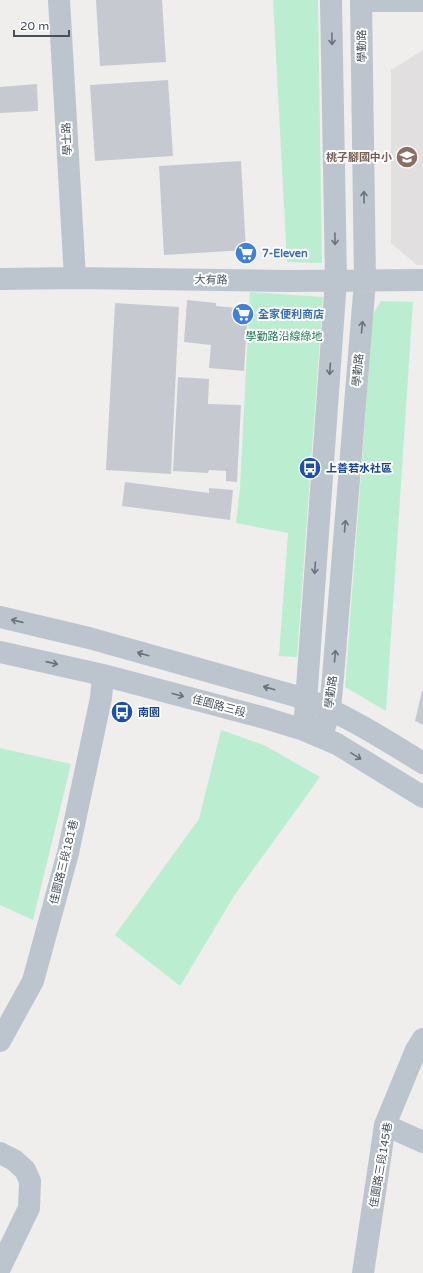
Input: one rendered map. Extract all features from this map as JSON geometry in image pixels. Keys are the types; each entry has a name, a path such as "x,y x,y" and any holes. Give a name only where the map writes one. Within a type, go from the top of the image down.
{"street":[{"name":"學士路","path":"59,0 75,278"},
{"path":"313,734 306,699 336,280 331,0"},
{"path":"361,1 423,1"},
{"name":"學勤路","path":"313,734 330,708 365,281 361,1"},
{"name":"大有路","path":"0,279 75,278 286,281 423,280"},
{"path":"0,617 89,638 306,699 330,708 423,763"},
{"name":"佳園路三段","path":"0,652 103,675 265,718 313,734 336,744 423,797"},
{"name":"佳園路三段181巷","path":"0,1041 33,981 68,853 101,698 103,675"},
{"name":"佳園路三段145巷","path":"363,1273 385,1126 416,1050 423,1039"},
{"path":"385,1126 423,1142"},
{"path":"0,1153 14,1160 24,1170 30,1181 30,1201 29,1208 0,1268"}],"shaded area":[{"name":"桃子腳國中小","path":"423,50 423,265 417,265 391,243 391,70"}],"green space":[{"path":"273,0 318,0 322,263 287,262"},
{"name":"學勤路沿線綠地","path":"250,292 323,297 297,657 279,656 288,533 236,523 240,488"},
{"path":"381,301 413,302 386,711 345,687 373,314"},
{"path":"221,730 264,745 320,777 234,896 180,986 115,935 199,819"},
{"path":"0,748 71,764 33,920 0,905"}],"building":[{"path":"96,0 162,0 166,62 100,66"},
{"path":"168,80 173,156 95,161 90,85"},
{"path":"37,84 38,111 0,113 0,87"},
{"path":"241,161 246,250 164,255 159,166"},
{"path":"187,300 216,303 216,306 248,309 244,371 209,368 211,345 184,342"},
{"path":"115,303 179,307 171,474 106,470"},
{"path":"178,377 209,379 208,404 241,405 237,482 226,481 226,471 209,470 208,473 173,471"},
{"path":"125,482 209,493 209,488 233,490 230,520 122,506"},
{"path":"423,691 423,725 415,721"}],"place":[{"name":"桃子腳國中小","path":"407,157"},
{"name":"7-Eleven","path":"246,253"},
{"name":"全家便利商店","path":"243,314"},
{"name":"上善若水社區","path":"310,468"},
{"name":"南園","path":"122,712"}]}
